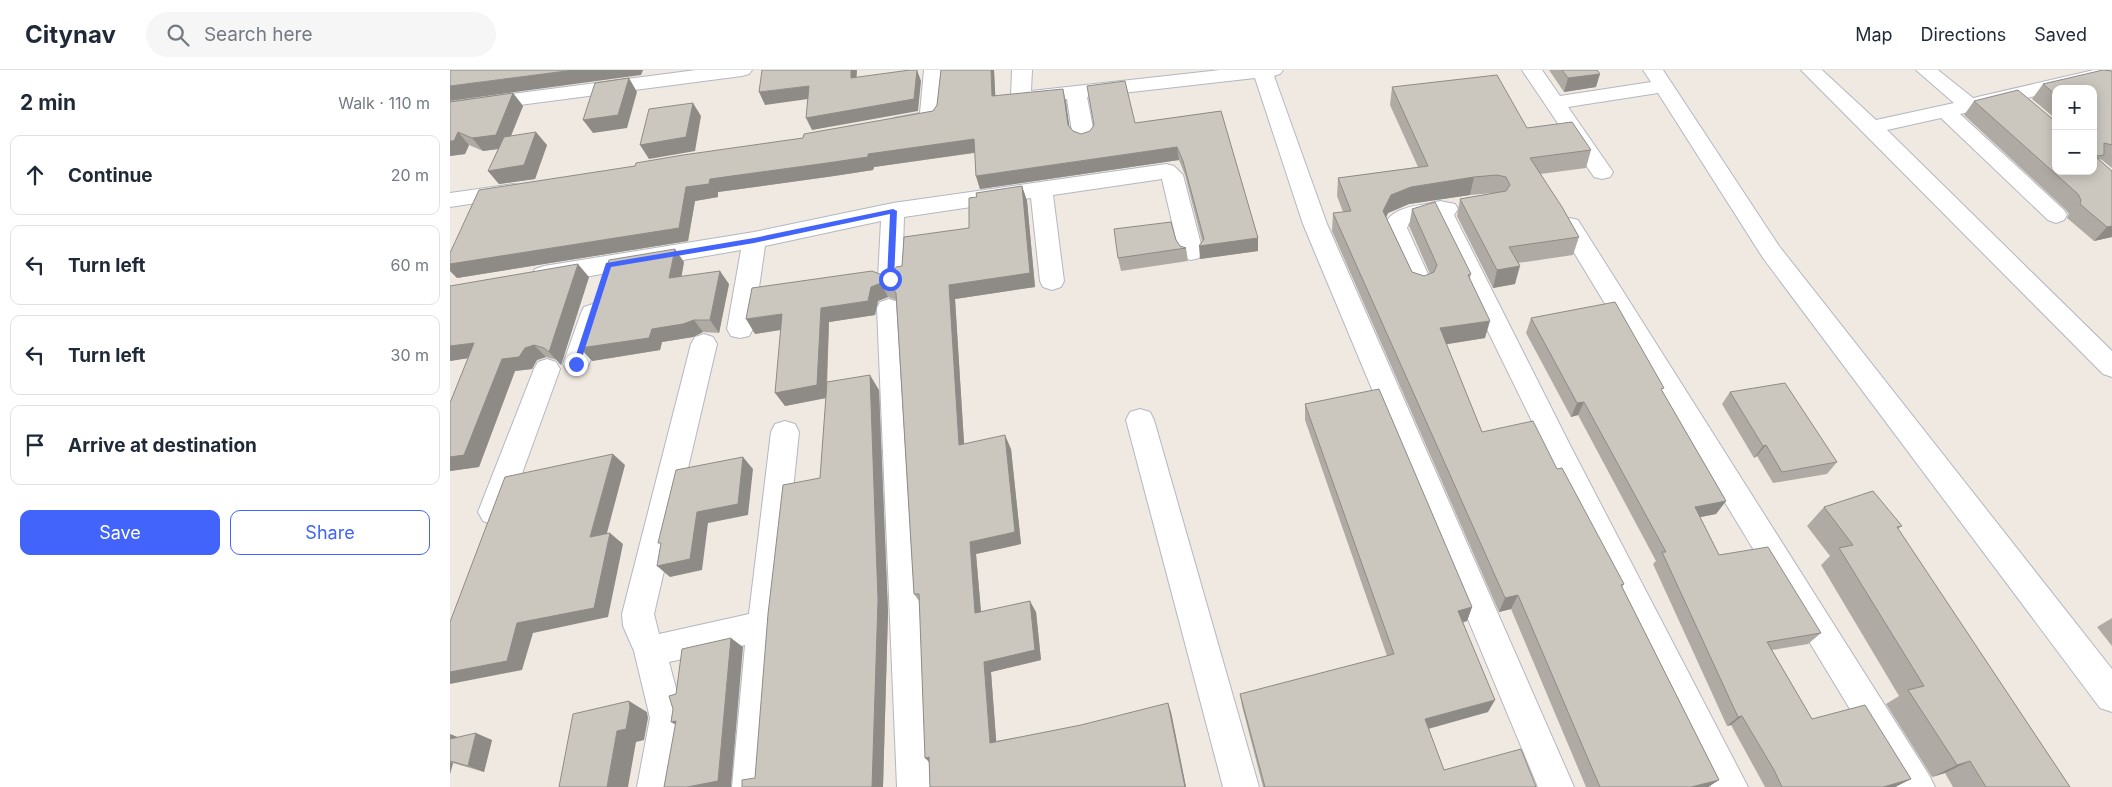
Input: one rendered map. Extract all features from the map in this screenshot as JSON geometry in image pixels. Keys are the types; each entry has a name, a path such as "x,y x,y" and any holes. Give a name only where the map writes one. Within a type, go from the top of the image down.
{"street":[{"path":"450,108 742,70"},
{"path":"881,127 930,118 934,70"},
{"path":"1022,70 1021,98 1076,92 1137,77 1266,70 1315,224 1556,787"},
{"path":"1532,70 1602,172"},
{"path":"1811,70 1872,126 2112,367"},
{"path":"1926,70 1970,106"},
{"path":"1872,126 1970,106 2019,102 2058,75 2110,74"},
{"path":"1554,103 1658,78 1771,252 2112,696"},
{"path":"1076,92 1084,138"},
{"path":"1946,112 2056,215"},
{"path":"525,278 754,240 893,211 1166,171 1172,175 1191,252"},
{"path":"450,200 538,187"},
{"path":"1041,189 1052,281"},
{"path":"1420,283 1394,228 1396,222 1402,217 1453,208 1560,453 1730,787"},
{"path":"893,211 890,294 915,787"},
{"path":"1570,226 1917,787"},
{"path":"740,329 754,240"},
{"path":"576,364 608,264"},
{"path":"655,787 667,718 650,651 639,626 638,614 704,344"},
{"path":"484,535 547,369"},
{"path":"1140,420 1240,787"},
{"path":"750,787 763,626 785,432"},
{"path":"650,651 763,626"}],"building":[{"path":"450,70 574,70 450,86"},
{"path":"762,70 851,70 851,78 917,70 914,99 806,118 809,86 759,92"},
{"path":"941,70 991,70 992,96 1063,89 1068,125 1073,131 1081,134 1090,131 1094,125 1087,86 1125,81 1135,123 1221,111 1258,238 1199,246 1204,239 1183,161 1177,147 976,176 974,139 868,154 868,157 710,179 709,184 686,187 679,228 450,264 450,253 479,190 635,166 636,163 683,155 803,138 804,134 933,111 937,105"},
{"path":"1562,70 1597,70 1600,74 1568,78"},
{"path":"2103,70 2112,71 2112,145 2104,143 2104,155 2097,156 2097,85 2052,85 2052,92 2043,84"},
{"path":"1497,75 1527,128 1572,122 1591,150 1530,158 1579,237 1509,247 1520,266 1497,270 1460,199 1506,191 1510,185 1506,177 1497,175 1411,187 1391,195 1383,211 1412,272 1424,276 1434,272 1437,265 1412,209 1435,202 1471,274 1468,275 1490,321 1440,328 1482,432 1533,421 1557,469 1562,468 1624,584 1621,585 1719,780 1691,787 1600,787 1518,595 1505,598 1333,213 1351,211 1338,178 1428,166 1392,87"},
{"path":"629,78 618,115 583,120 595,83"},
{"path":"2018,90 2052,119 2052,171 1974,101"},
{"path":"513,93 496,135 472,138 458,132 454,141 450,141 450,102"},
{"path":"693,103 686,137 640,145 649,109"},
{"path":"536,132 524,165 488,171 504,137"},
{"path":"2097,158 2112,171 2112,226 2107,227 2080,204 2081,200 2078,194 2057,175 2097,175"},
{"path":"1022,186 1030,273 949,285 959,445 1005,435 1015,532 970,542 975,613 1030,601 1035,650 984,662 990,743 1081,725 1168,703 1185,787 930,787 929,757 925,758 919,594 914,594 896,293 892,286 881,283 871,287 868,301 821,308 817,385 775,393 782,314 746,319 752,288 872,271 882,275 893,272 896,267 902,266 904,237 969,228 969,198 977,197 976,193"},
{"path":"1171,222 1176,240 1180,246 1186,248 1118,258 1114,229"},
{"path":"675,249 669,278 720,271 710,320 694,320 683,324 652,329 649,338 580,348 609,260"},
{"path":"578,264 549,352 544,348 534,345 525,348 519,357 502,359 464,455 450,457 450,403 474,343 450,346 450,286"},
{"path":"1615,302 1664,388 1661,389 1726,501 1695,507 1719,555 1768,547 1821,633 1767,642 1812,719 1865,705 1911,779 1883,787 1782,787 1742,716 1738,717 1662,552 1666,552 1584,402 1577,403 1531,318"},
{"path":"870,375 878,600 872,787 742,787 742,780 755,778 768,614 783,485 820,478 827,382"},
{"path":"1785,383 1837,462 1782,472 1766,445 1763,446 1730,392"},
{"path":"1379,389 1472,607 1458,611 1495,700 1425,719 1444,770 1521,749 1536,787 1265,787 1240,694 1394,654 1305,404"},
{"path":"613,454 590,537 610,533 594,608 517,623 507,661 450,672 450,622 505,477"},
{"path":"743,457 738,504 697,512 690,559 657,566 661,543 658,543 676,470"},
{"path":"1873,491 1902,526 1897,527 2070,787 1986,787 1970,761 1957,765 1908,690 1924,686 1839,548 1853,545 1824,507"},
{"path":"731,638 718,781 687,787 664,787 676,721 671,722 673,709 669,696 676,694 682,649"},
{"path":"629,701 630,707 626,729 617,731 607,787 559,787 573,714"},
{"path":"476,733 468,766 450,761 450,739"}],"route":[{"path":"576,364 608,264 754,240 893,211 890,279"}]}
